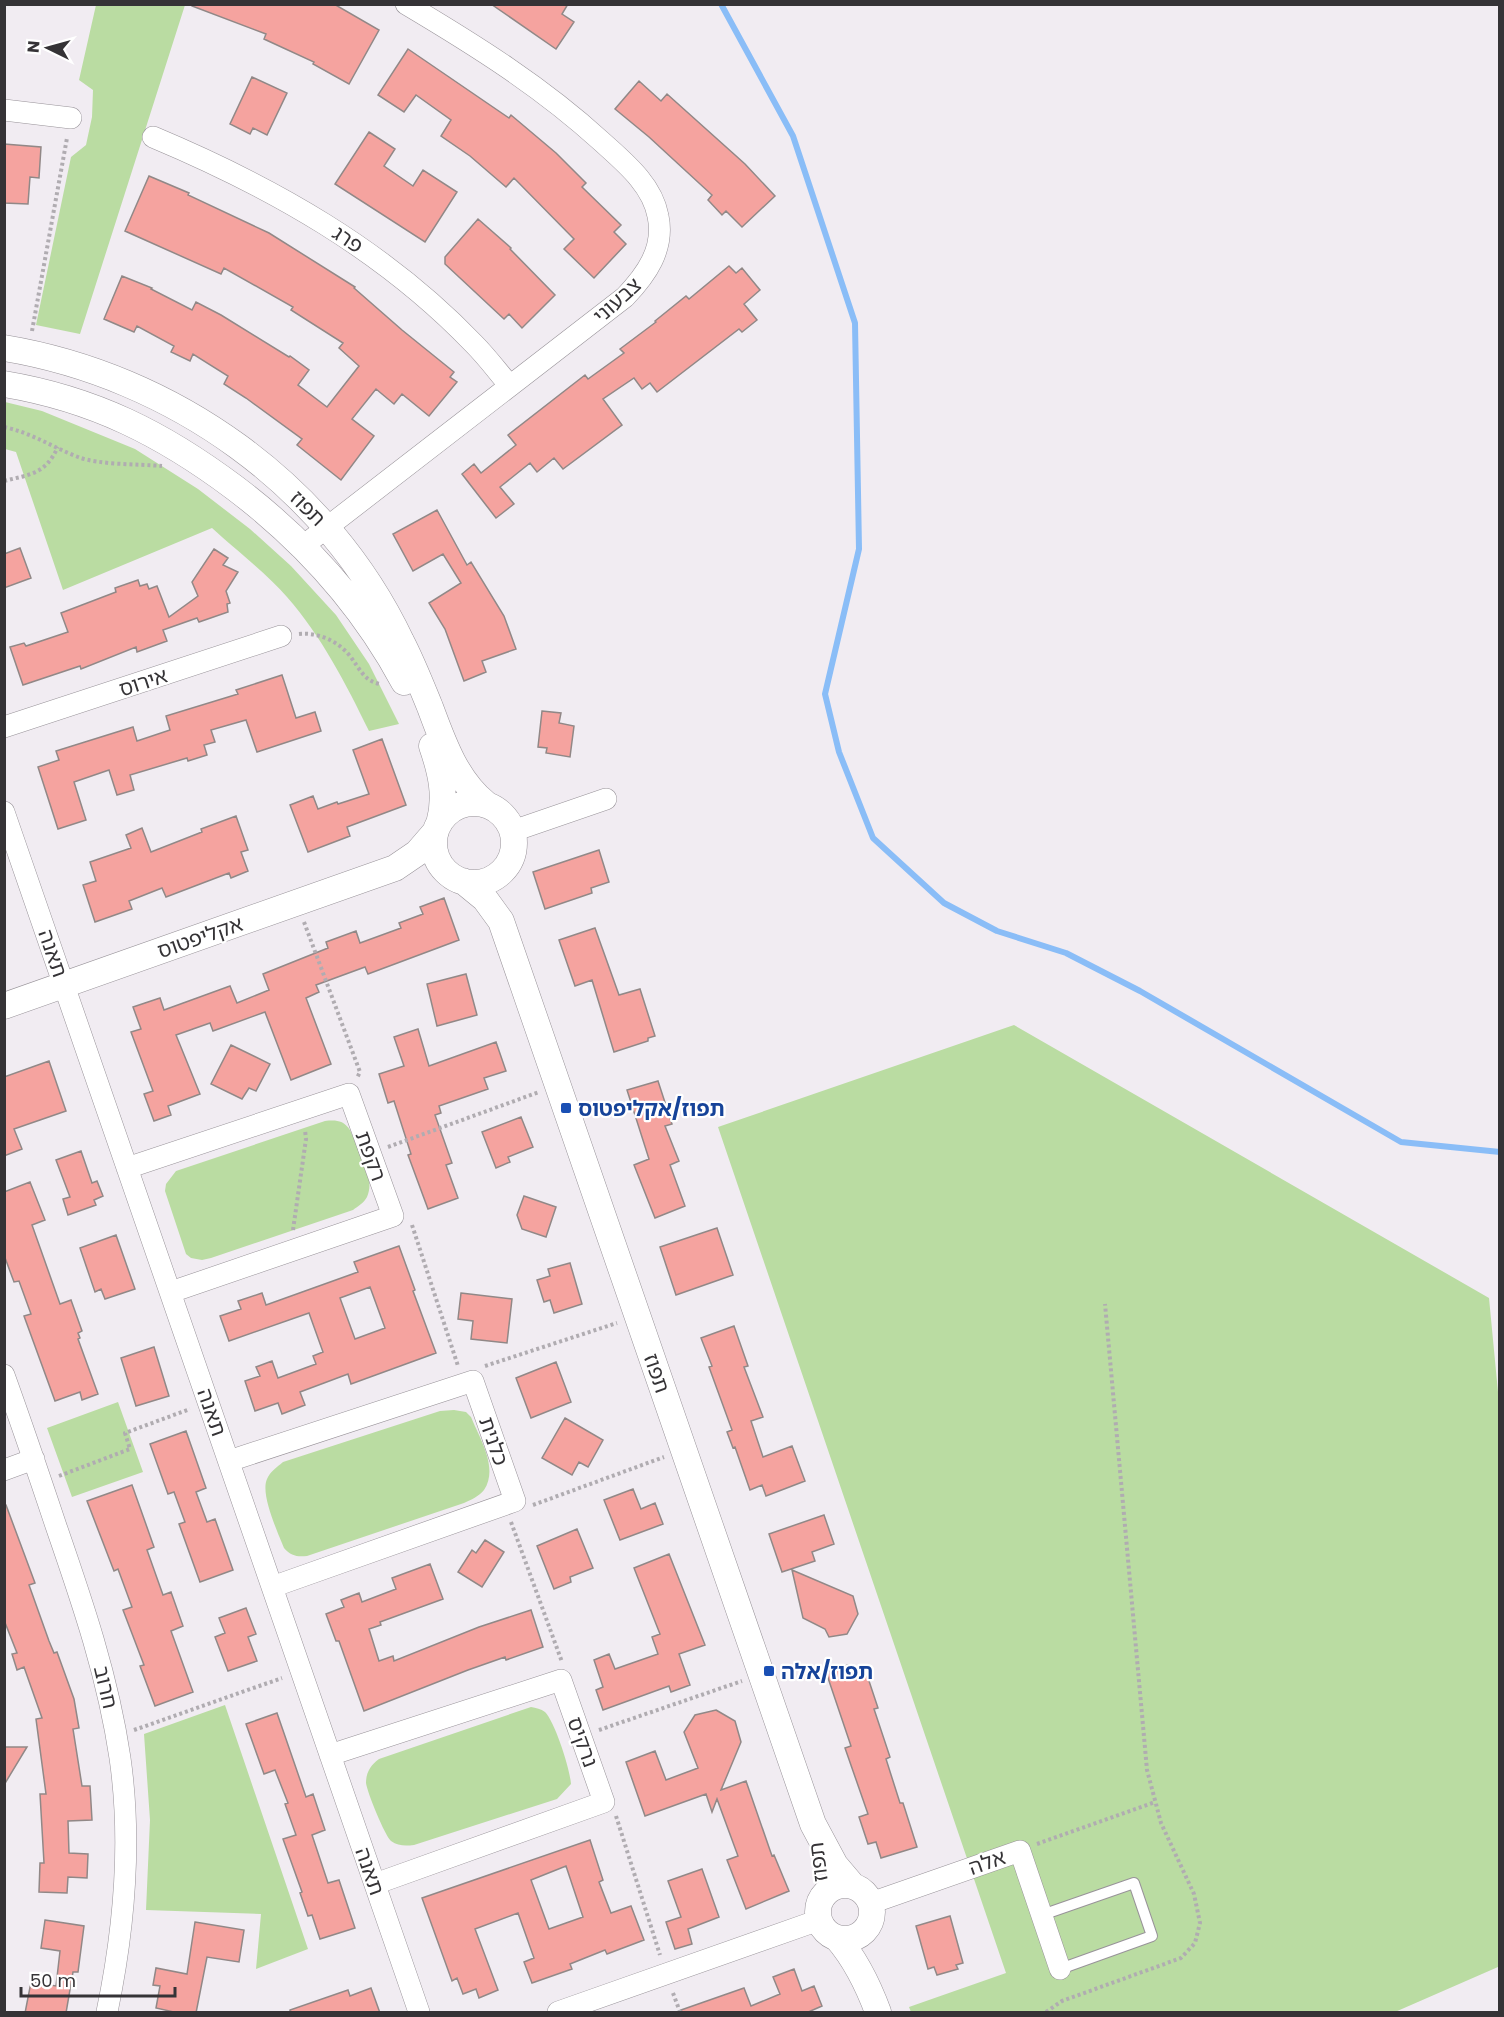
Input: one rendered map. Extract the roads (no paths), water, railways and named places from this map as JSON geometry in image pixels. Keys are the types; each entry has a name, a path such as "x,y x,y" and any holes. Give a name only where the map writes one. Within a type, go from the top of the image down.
{"street":[{"name":"צבעוני","path":"303,546 625,297 640,282 657,250 660,234 659,217 653,200 643,183 629,167 576,119 520,76 406,4"},
{"path":"4,110 70,118"},
{"name":"פרג","path":"153,137 256,183 351,240 395,272 436,308 475,345 510,386"},
{"name":"תפוז","path":"16,350 110,376 153,394 193,416 258,462 308,506 356,562 379,598 401,640 449,755 467,785 486,804"},
{"name":"תפוז","path":"4,384 56,395 138,425 212,470 263,509 303,546 364,617 404,683 440,770 443,801 437,828"},
{"name":"אירוס","path":"4,727 281,636"},
{"path":"513,831 606,799"},
{"path":"470,803 486,804 500,811 513,831 514,846 507,866 500,874 486,881 471,883 459,880 449,874 439,862 434,848 437,828 443,817 455,807 470,803"},
{"name":"תאנה","path":"4,812 419,2013"},
{"name":"אקליפטוס","path":"4,1006 395,868 417,853 437,828"},
{"name":"תפוז","path":"501,921 501,895 507,866"},
{"name":"אקליפטוס","path":"395,868 423,869 459,880"},
{"name":"תפוז","path":"459,880 485,899 501,921 813,1824 835,1865 852,1886"},
{"name":"רקפת","path":"128,1167 349,1094 393,1216 171,1292"},
{"name":"חרוב","path":"4,1375 90,1626 109,1695 120,1760 125,1822 124,1881 120,1937 107,2013"},
{"name":"כלנית","path":"229,1461 468,1382 510,1503 272,1587"},
{"path":"4,1470 34,1459"},
{"name":"נרקיס","path":"330,1755 561,1680 604,1802 375,1884"},
{"name":"תפוז","path":"813,1824 820,1870 820,1909"},
{"name":"אלה","path":"870,1914 1020,1851 1060,1970"},
{"path":"836,1886 852,1886 866,1894 870,1914 866,1955 875,2004 851,1956 837,1938 824,1929 820,1909 827,1891 836,1886"},
{"path":"558,2013 667,1974 820,1909"},
{"path":"837,1938 853,1938 862,1933 870,1914"}],"lane":[{"path":"1042,1915 1134,1883 1152,1936 1060,1970"}],"waterway":[{"path":"721,4 793,136 855,323 859,549 825,694 839,752 873,838 944,903 997,931 1066,953 1140,991 1401,1142 1500,1152"}],"place":[{"name":"תפוז/אקליפטוס","path":"566,1108"},
{"name":"תפוז/אלה","path":"769,1671"}]}
